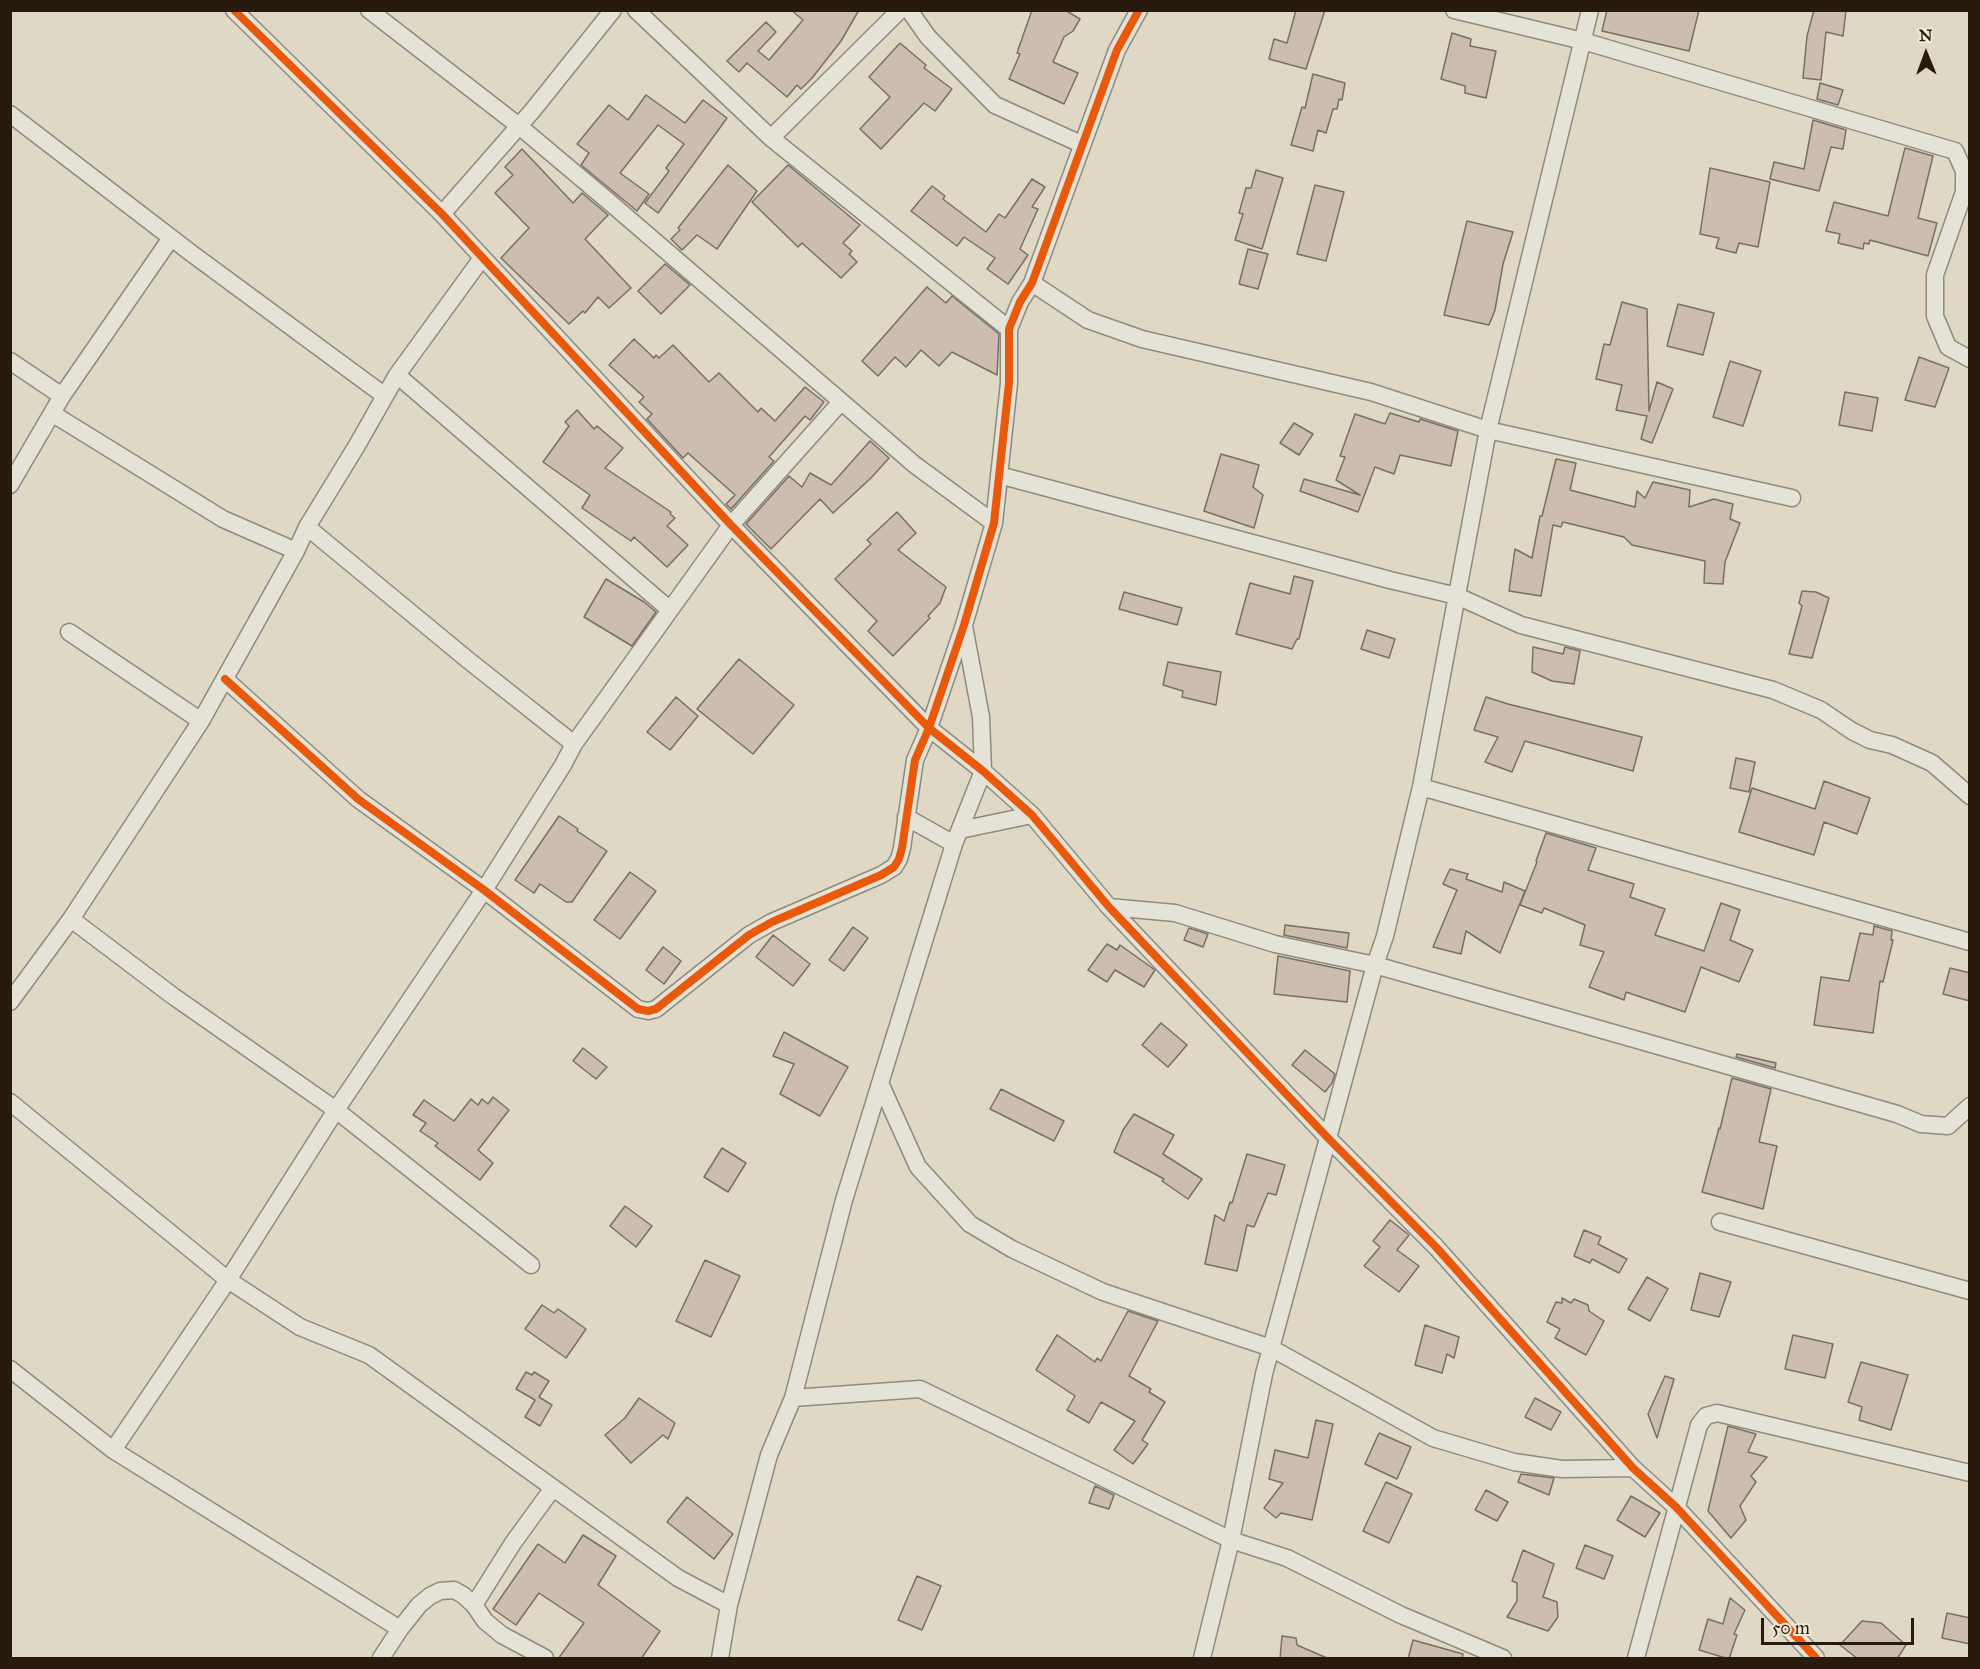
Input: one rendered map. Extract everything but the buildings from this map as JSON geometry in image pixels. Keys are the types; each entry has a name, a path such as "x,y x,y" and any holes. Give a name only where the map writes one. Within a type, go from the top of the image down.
{"street":[{"path":"234,10 442,214 731,525 929,728 983,771 1032,815 1109,907 1436,1247 1633,1468 1676,1508 1816,1659"},
{"path":"369,10 519,126 840,403 915,465 994,523"},
{"path":"442,214 519,126 613,10"},
{"path":"636,10 771,138 1009,329"},
{"path":"771,138 900,10"},
{"path":"909,10 928,37 994,105 1081,144"},
{"path":"225,679 358,798 638,1009 648,1011 656,1009 749,935 772,922 881,875 894,867 902,848 915,760 929,728 964,625 994,523 1009,383 1009,329 1020,302 1032,283 1117,50 1139,10"},
{"path":"1454,10 1582,41 1955,151 1964,171 1964,192 1935,275 1935,316 1948,347 1970,359"},
{"path":"1202,1659 1231,1540 1271,1348 1375,965 1385,936 1421,787 1488,430 1590,10"},
{"path":"10,114 385,396"},
{"path":"10,485 62,396 171,237"},
{"path":"10,1002 71,919 201,721 296,551 307,527 397,375 483,258"},
{"path":"1032,283 1088,320 1142,339 1371,392 1488,430 1792,498"},
{"path":"10,361 62,396"},
{"path":"397,375 670,610"},
{"path":"113,1450 228,1280 336,1110 484,891 574,744 731,525 840,403"},
{"path":"53,414 223,519 296,551"},
{"path":"999,475 1457,596 1521,626 1773,690 1821,710 1870,740 1892,745 1932,763 1970,796"},
{"path":"307,527 574,744"},
{"path":"720,1659 729,1605 769,1455 793,1398 844,1200 957,837 983,771 981,717 964,625"},
{"path":"69,632 201,721"},
{"path":"1421,787 1970,942"},
{"path":"906,817 957,837 1032,815"},
{"path":"1109,907 1175,913 1275,944 1375,965 1896,1114 1921,1124 1948,1126 1970,1106"},
{"path":"71,919 173,996 336,1110 531,1265"},
{"path":"880,1083 918,1167 970,1224 1012,1249 1103,1292 1271,1348 1433,1438 1514,1462 1552,1468 1633,1468"},
{"path":"10,1102 228,1280 300,1327 369,1355 678,1578 729,1605"},
{"path":"1720,1221 1970,1291"},
{"path":"10,1369 113,1450 400,1629"},
{"path":"793,1398 920,1389 1231,1540 1287,1558 1401,1615 1503,1659"},
{"path":"1636,1659 1676,1508 1700,1425 1706,1416 1717,1413 1970,1473"},
{"path":"474,1605 513,1543 553,1488"},
{"path":"381,1659 419,1605 440,1591 454,1590 474,1605 485,1621 502,1635 545,1659"}],"cycle path":[{"path":"234,10 442,214 731,525 929,728 983,771 1032,815 1109,907 1327,1137 1436,1247 1633,1468 1676,1507 1816,1658"},
{"path":"225,679 358,799 484,890 638,1009 648,1011 656,1009 749,935 772,922 881,875 894,867 902,848 915,760 929,728 964,625 994,523 1009,383 1009,329 1020,302 1032,283 1117,50 1139,10"}]}
